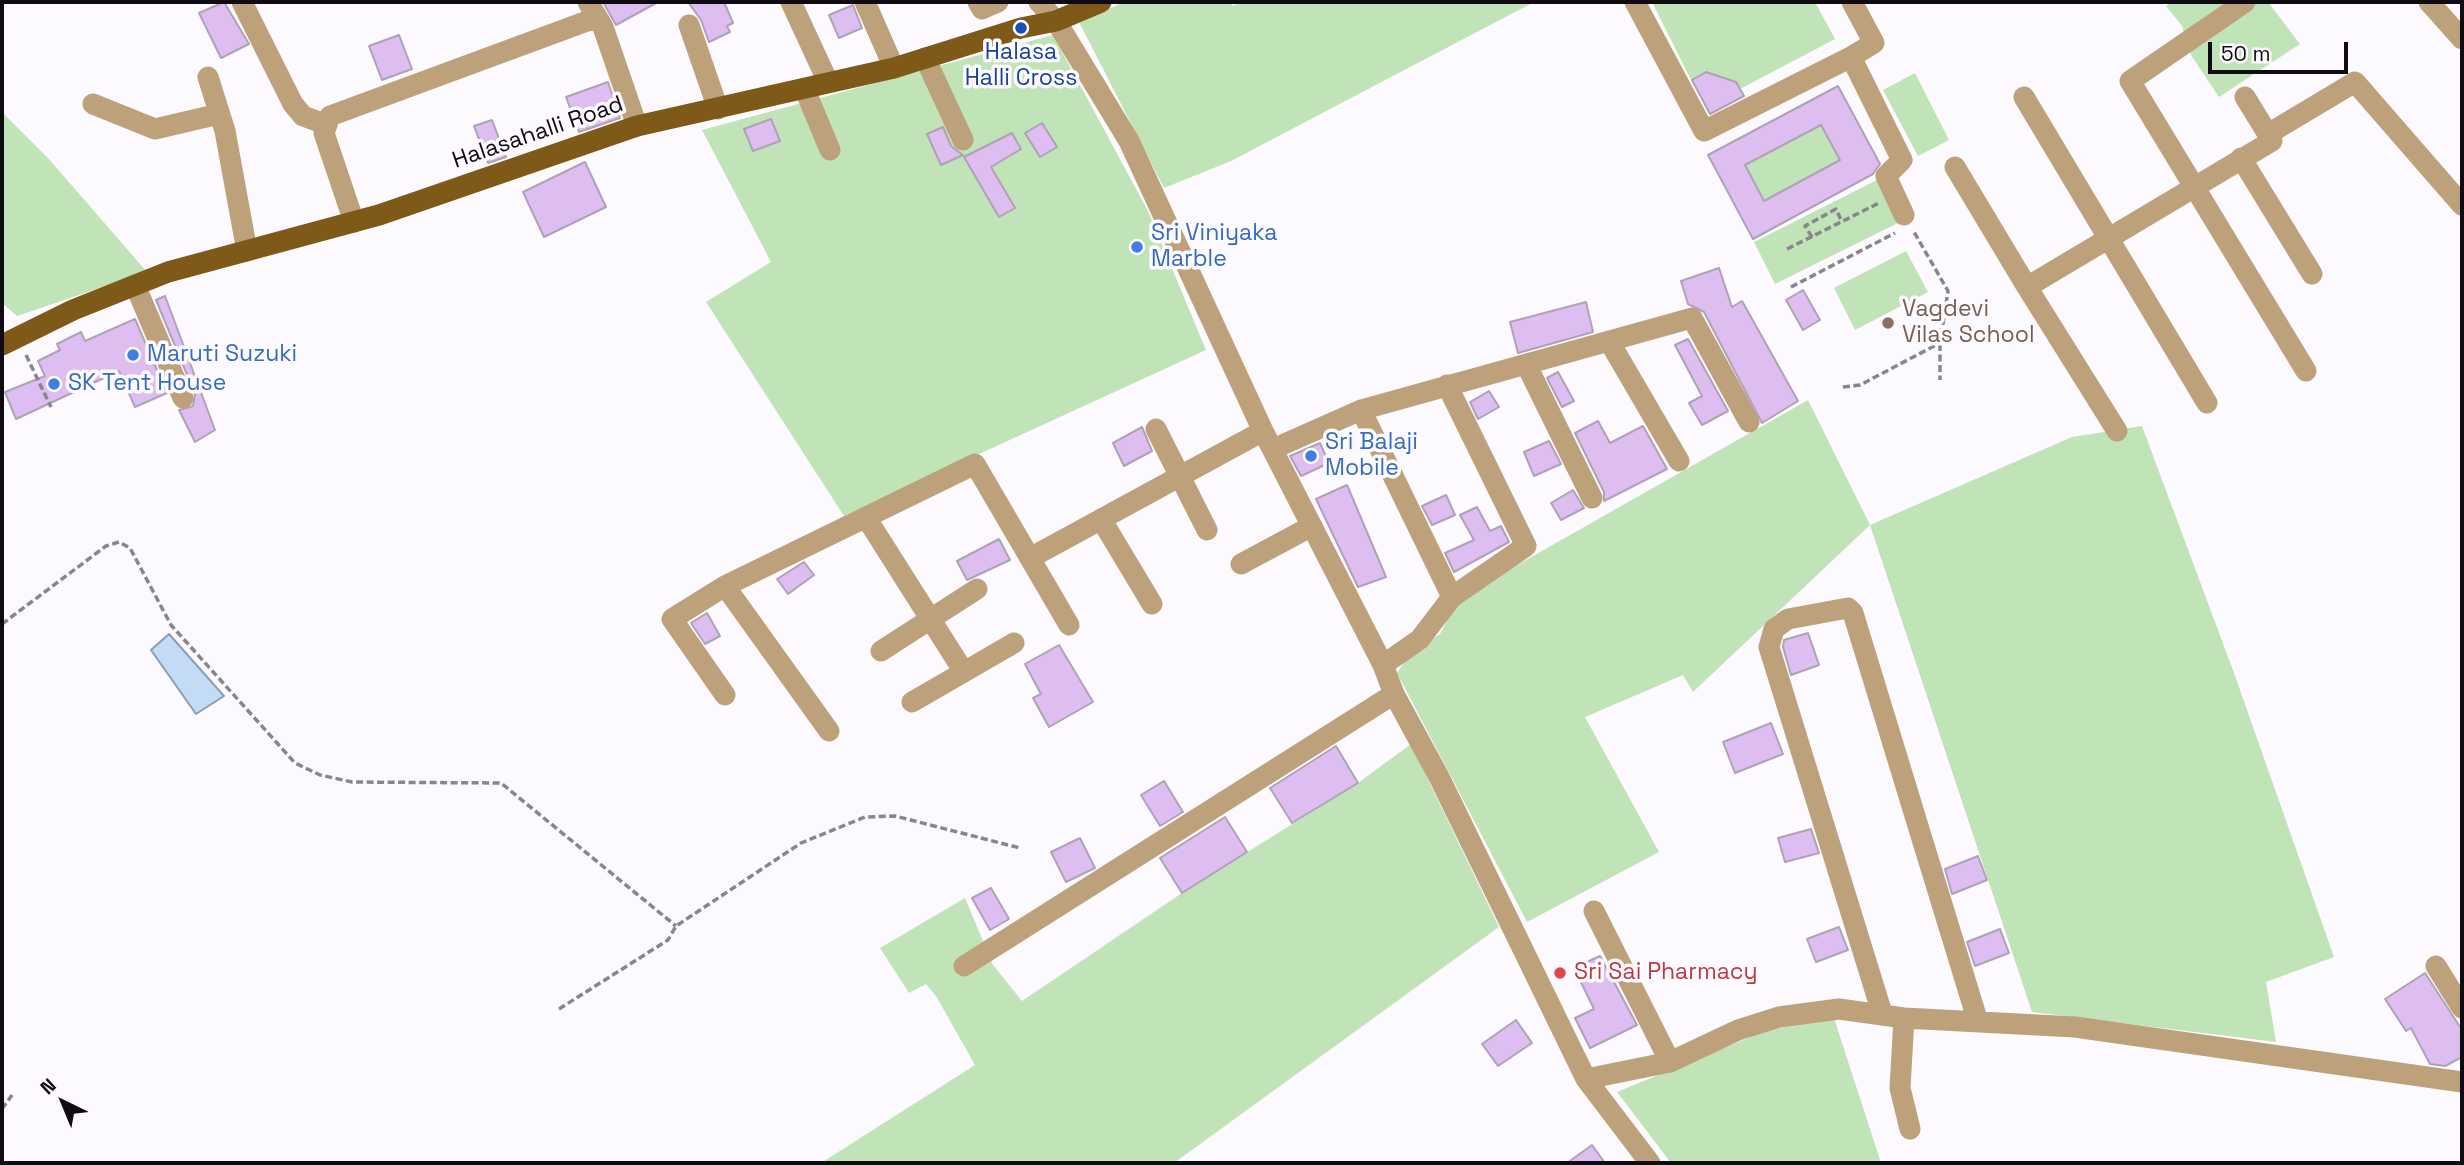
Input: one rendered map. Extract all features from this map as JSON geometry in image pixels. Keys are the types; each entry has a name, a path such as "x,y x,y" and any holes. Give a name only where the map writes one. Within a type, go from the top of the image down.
{"main road":[{"name":"Halasahalli Road","path":"10,341 73,310 168,272 354,222 637,126 894,68 1056,21 1101,2"}],"street":[{"path":"242,2 293,104 303,116 325,124"},
{"path":"588,2 603,27 637,126"},
{"path":"791,2 828,82"},
{"path":"865,2 894,68"},
{"path":"978,2 982,9 998,2"},
{"path":"1039,2 1056,21 1129,141 1268,440 1383,666 1394,694 1439,777 1586,1079 1650,1163"},
{"path":"1635,2 1704,131 1874,43 1852,2"},
{"path":"2245,2 2130,81 2306,371"},
{"path":"2429,2 2462,39"},
{"path":"354,222 324,132 330,116 590,20 598,21"},
{"path":"689,25 718,109"},
{"path":"1851,57 1902,160 1886,176 1903,212"},
{"path":"925,58 963,140"},
{"path":"208,78 231,158 247,251"},
{"path":"2268,134 2355,82 2462,205"},
{"path":"805,90 830,150"},
{"path":"2024,97 2207,404"},
{"path":"2027,286 2272,141 2245,97"},
{"path":"93,104 155,129 219,114"},
{"path":"2241,158 2312,274"},
{"path":"1955,167 2117,431"},
{"path":"135,285 183,398"},
{"path":"1030,558 1179,477 1268,440 1360,410 1527,366 1692,318 1749,422"},
{"path":"1609,341 1679,461"},
{"path":"1527,366 1592,498"},
{"path":"1383,666 1420,639 1452,597 1526,547 1447,385"},
{"path":"1360,410 1452,597"},
{"path":"1156,429 1207,530"},
{"path":"725,695 672,619 725,586 975,464 1069,625"},
{"path":"867,519 964,672"},
{"path":"1101,519 1152,604"},
{"path":"1241,564 1312,526"},
{"path":"725,586 829,731"},
{"path":"881,651 977,589"},
{"path":"1882,1013 1769,647 1774,629 1788,619 1848,608 1853,613 1978,1022"},
{"path":"912,702 1014,643"},
{"path":"964,966 1394,694"},
{"path":"1594,911 1670,1062"},
{"path":"2437,965 2462,1008"},
{"path":"1586,1079 1670,1062 1738,1030 1779,1017 1839,1009 1904,1018 2075,1027 2462,1082"},
{"path":"1904,1018 1900,1088 1910,1129"}],"path":[{"path":"1812,237 1805,226 1836,209 1842,222"},
{"path":"1787,249 1842,222 1903,212"},
{"path":"1791,287 1903,212"},
{"path":"1903,212 1948,291 1940,343 1940,380"},
{"path":"10,341 51,407"},
{"path":"1843,387 1860,384 1940,343"},
{"path":"2,624 106,546 119,542 130,548 170,625 295,763 320,775 352,782 501,783 676,926"},
{"path":"559,1009 668,940 676,926 801,843 865,817 895,816 1020,848"},
{"path":"2,1109 12,1095"}],"green space":[{"path":"1124,2 1230,2 1233,6 1240,2 1534,2 1231,161 1164,188 1079,22"},
{"path":"1652,2 1815,2 1835,39 1740,89 1736,82 1706,72 1691,80"},
{"path":"2173,2 2268,2 2300,44 2219,97 2191,55 2182,26 2166,6"},
{"path":"1053,35 1148,211 1206,350 844,516 706,302 771,262 702,130"},
{"path":"1915,73 1949,140 1918,156 1883,90"},
{"path":"2,112 48,158 147,272 17,316 2,303"},
{"path":"1821,125 1840,160 1764,201 1745,165"},
{"path":"1879,179 1900,222 1775,284 1754,242"},
{"path":"1906,251 1928,292 1855,330 1834,288"},
{"path":"1808,400 1870,525 1693,692 1683,675 1585,717 1659,852 1527,922 1397,673 1411,652 1440,634 1459,598"},
{"path":"2142,426 2234,673 2334,957 2266,982 2276,1042 2032,1012 1870,525 2072,437"},
{"path":"1411,744 1499,927 1174,1163 821,1163 975,1065 936,996 926,984 909,993 880,948 965,898 993,965 1022,1001 1182,893 1358,783"},
{"path":"1834,1018 1881,1163 1671,1163 1617,1092 1768,1030"}],"water":[{"path":"169,634 224,696 196,714 151,650"}],"building":[{"path":"224,2 249,44 221,58 199,13"},
{"path":"603,2 658,2 616,25"},
{"path":"688,2 724,2 733,23 727,26 730,32 709,42 701,20"},
{"path":"853,5 862,28 839,38 829,15"},
{"path":"399,35 412,69 382,80 369,46"},
{"path":"1706,72 1736,82 1744,96 1710,114 1692,80"},
{"path":"608,82 620,118 579,132 566,97"},
{"path":"1838,86 1880,164 1873,174 1753,239 1708,155","holes":["1821,125 1840,160 1764,201 1745,165"]},
{"path":"771,119 780,141 753,151 744,129"},
{"path":"492,120 506,157 488,163 474,126"},
{"path":"1042,123 1057,147 1040,157 1025,133"},
{"path":"943,127 951,146 963,155 941,165 927,134"},
{"path":"1012,133 1021,149 991,167 1015,208 999,217 964,157"},
{"path":"585,162 606,207 544,237 523,192"},
{"path":"1719,268 1732,307 1742,301 1798,401 1762,423 1704,312 1688,304 1681,281"},
{"path":"1803,290 1820,320 1803,330 1786,300"},
{"path":"165,296 215,430 195,442 179,410 193,406 195,394 156,300"},
{"path":"1586,302 1593,332 1518,353 1510,322"},
{"path":"135,319 167,393 135,407 119,371 16,419 5,392 45,376 38,361 60,350 57,344 81,332 85,341"},
{"path":"1688,339 1728,411 1702,425 1689,403 1702,396 1675,345"},
{"path":"1558,372 1574,401 1562,407 1547,378"},
{"path":"1489,391 1499,407 1478,419 1470,402"},
{"path":"1598,421 1610,443 1643,426 1667,469 1604,501 1604,492 1575,433"},
{"path":"1142,427 1152,451 1124,466 1113,443"},
{"path":"1549,441 1561,464 1534,476 1524,452"},
{"path":"1320,443 1329,463 1301,476 1290,456"},
{"path":"1347,485 1386,577 1358,587 1316,499"},
{"path":"1573,490 1584,508 1561,520 1551,503"},
{"path":"1446,495 1455,515 1432,525 1422,506"},
{"path":"1477,507 1490,531 1501,526 1509,542 1454,572 1445,553 1474,540 1460,515"},
{"path":"999,539 1010,560 967,580 957,561"},
{"path":"804,562 814,575 788,594 777,579"},
{"path":"707,613 720,636 705,644 691,623"},
{"path":"1808,633 1819,665 1791,675 1783,647 1784,640"},
{"path":"1059,645 1093,702 1049,727 1033,698 1041,694 1025,664"},
{"path":"1771,723 1783,754 1735,773 1723,742"},
{"path":"1336,746 1358,783 1292,823 1270,788"},
{"path":"1164,781 1183,812 1160,826 1141,795"},
{"path":"1225,817 1247,852 1182,893 1160,858"},
{"path":"1811,829 1819,853 1785,862 1778,838"},
{"path":"1080,838 1095,868 1066,882 1051,852"},
{"path":"1978,856 1987,880 1952,894 1945,869"},
{"path":"991,888 1009,919 990,930 972,898"},
{"path":"1839,927 1848,950 1816,962 1807,939"},
{"path":"2000,929 2009,953 1975,966 1967,942"},
{"path":"1600,956 1637,1025 1590,1048 1575,1018 1594,1009 1574,968"},
{"path":"2425,973 2462,1030 2462,1057 2445,1066 2430,1064 2411,1028 2406,1031 2385,999"},
{"path":"1516,1020 1532,1043 1498,1066 1482,1044"},
{"path":"1592,1145 1605,1163 1567,1163"}],"place":[{"name":"Halasa Halli Cross","path":"1021,28"},
{"name":"Sri Viniyaka Marble","path":"1137,247"},
{"name":"Vagdevi Vilas School","path":"1888,323"},
{"name":"Maruti Suzuki","path":"133,355"},
{"name":"SK Tent House","path":"54,384"},
{"name":"Sri Balaji Mobile","path":"1311,456"},
{"name":"Sri Sai Pharmacy","path":"1560,973"}]}
